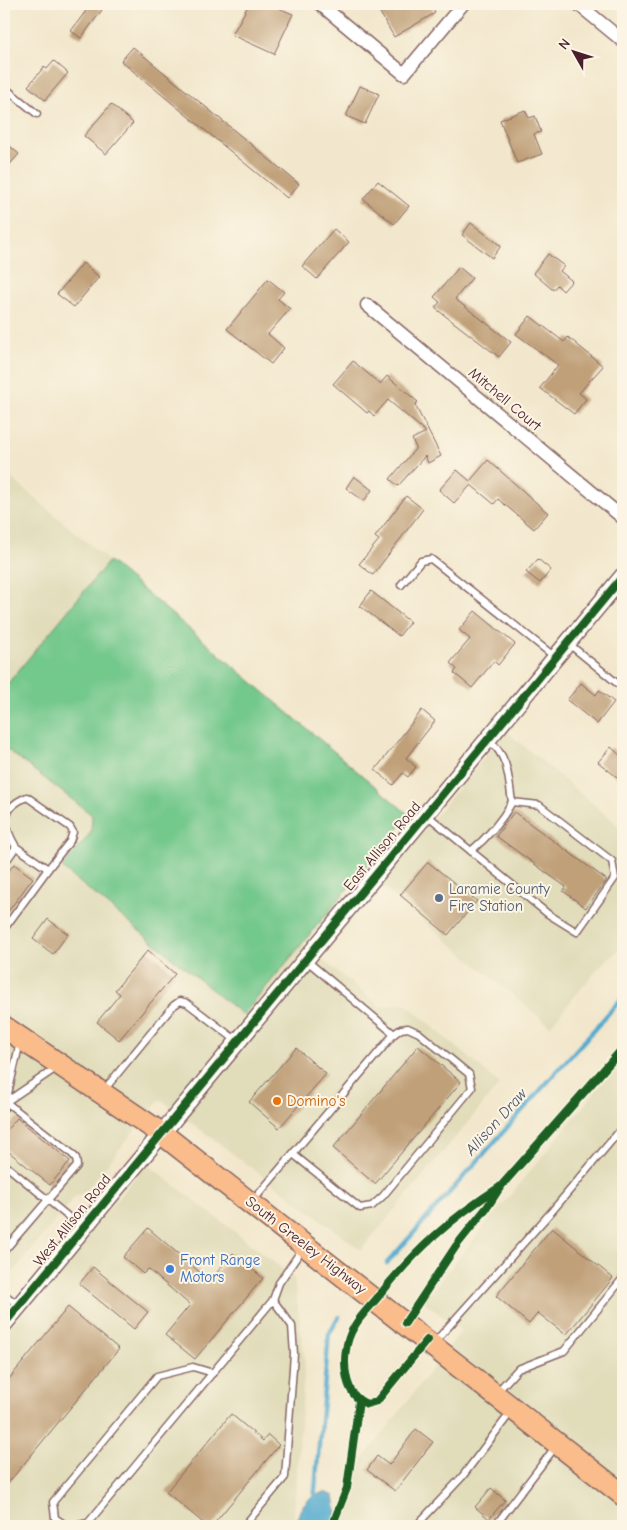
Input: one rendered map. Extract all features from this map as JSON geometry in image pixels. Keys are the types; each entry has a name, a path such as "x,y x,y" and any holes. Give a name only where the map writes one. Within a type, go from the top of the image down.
{"highway":[{"name":"South Greeley Highway","path":"12,1032 161,1133 623,1495"}],"street":[{"path":"320,4 404,74 463,4"},
{"path":"578,4 623,41"},
{"name":"Mitchell Court","path":"367,305 623,518"},
{"name":"East Allison Road","path":"161,1133 623,576"},
{"name":"West Allison Road","path":"4,1324 161,1133"}],"lane":[{"path":"4,87 38,114"},
{"path":"401,585 421,562 431,560 556,658"},
{"path":"568,643 623,688"},
{"path":"471,851 488,838 501,822 512,802 506,764 499,749 488,739"},
{"path":"4,929 70,841 73,832 70,826 27,797 12,805 6,818 7,832 16,847 48,869"},
{"path":"426,814 548,914 577,932 615,878 612,861 538,805 512,802"},
{"path":"4,864 16,847"},
{"path":"305,960 394,1034"},
{"path":"102,1092 173,1006 180,1001 187,1003 238,1041"},
{"path":"252,1203 293,1154 394,1034 401,1029 408,1028 419,1033 469,1074 472,1088 383,1196 372,1206 360,1208 293,1154"},
{"path":"4,1103 12,1032"},
{"path":"4,1103 61,1065"},
{"path":"4,1103 76,1158 76,1166 71,1175 46,1199 4,1251"},
{"path":"432,1345 553,1210 623,1127"},
{"path":"4,1164 83,1228"},
{"path":"75,1526 88,1523 274,1300 279,1284 305,1245"},
{"path":"495,1394 518,1369 564,1351 623,1278"},
{"path":"4,1294 19,1306"},
{"path":"244,1526 285,1477 294,1354 293,1336 292,1326 274,1300"},
{"path":"67,1526 55,1518 53,1502 157,1376 194,1367 212,1374"},
{"path":"416,1526 462,1477 513,1408"},
{"path":"495,1526 558,1443"}],"shaded area":[{"path":"4,472 109,561 4,688"},
{"path":"506,731 623,829 623,946 601,965 550,1026 379,884"},
{"path":"4,747 92,815 91,832 62,867 243,1014 302,943 381,1007 405,1003 500,1084 361,1250 160,1099 84,1193 74,1198 4,1283"},
{"path":"623,1058 623,1526 341,1526 361,1462 461,1331 423,1301"},
{"path":"150,1166 294,1278 305,1361 293,1526 4,1526 4,1335 143,1168"}],"green space":[{"path":"109,561 409,815 243,1015 62,868 91,832 92,815 4,747 4,688"}],"water":[{"path":"324,1492 334,1496 339,1526 296,1526 299,1513 304,1504 312,1497"}],"building":[{"path":"91,4 102,10 81,38 71,31"},
{"path":"249,4 268,4 293,14 274,54 232,35"},
{"path":"375,4 430,4 435,13 394,37"},
{"path":"133,47 299,184 287,198 121,61"},
{"path":"54,61 68,73 45,100 28,86 44,67 47,69"},
{"path":"360,86 379,94 365,124 346,116"},
{"path":"111,104 133,123 106,154 84,136"},
{"path":"525,110 529,118 535,116 541,132 534,134 542,154 517,163 500,120"},
{"path":"4,141 19,154 4,171"},
{"path":"378,181 409,206 394,224 363,199"},
{"path":"471,223 501,246 492,258 462,235"},
{"path":"334,229 349,242 317,279 302,266"},
{"path":"548,254 564,266 560,271 572,281 563,291 557,285 553,290 533,273"},
{"path":"83,263 99,277 74,307 57,294"},
{"path":"459,267 472,278 455,299 511,342 499,357 435,308 440,302 434,297"},
{"path":"268,279 284,292 278,299 290,309 268,334 284,348 271,364 227,329"},
{"path":"530,316 564,342 568,337 603,366 579,393 586,399 574,414 540,388 558,365 516,334"},
{"path":"353,361 380,384 387,376 418,402 415,405 441,456 428,463 425,456 398,486 390,479 416,448 412,439 426,432 388,400 374,416 369,411 367,413 333,384"},
{"path":"488,460 548,513 534,529 498,499 494,504 471,485 454,503 439,490 457,470 470,481"},
{"path":"354,476 372,490 364,501 346,488"},
{"path":"406,496 423,509 373,575 359,564 379,540 375,537"},
{"path":"538,559 551,570 540,583 526,572"},
{"path":"371,591 410,622 399,636 360,606"},
{"path":"475,611 515,644 498,665 494,661 472,688 454,673 457,669 450,663 470,639 459,630"},
{"path":"581,683 596,695 599,690 614,702 597,724 567,700"},
{"path":"422,710 435,721 406,758 416,767 408,777 403,773 393,785 375,770"},
{"path":"611,747 623,758 623,782 598,762"},
{"path":"514,812 607,880 586,908 563,891 566,887 496,836"},
{"name":"Laramie County Fire Station","path":"428,862 477,901 448,935 400,895"},
{"path":"14,864 33,878 4,917 4,877"},
{"path":"48,919 68,934 53,954 33,939"},
{"path":"148,950 175,974 119,1040 97,1022 120,994 115,990"},
{"path":"418,1046 461,1082 375,1184 333,1148"},
{"path":"296,1048 326,1074 279,1128 249,1102"},
{"path":"17,1118 70,1161 50,1185 4,1148 4,1133"},
{"path":"148,1228 210,1281 233,1253 263,1278 195,1359 165,1335 190,1305 148,1269 143,1274 123,1257"},
{"path":"552,1228 613,1278 566,1335 538,1313 529,1324 496,1296"},
{"path":"93,1267 148,1312 134,1329 79,1284"},
{"path":"68,1307 119,1349 4,1488 4,1385"},
{"path":"231,1414 263,1441 268,1435 279,1445 212,1526 207,1526 166,1492"},
{"path":"416,1429 433,1442 395,1491 367,1470 377,1456 389,1465"},
{"path":"491,1488 505,1500 489,1519 475,1507"}],"waterway":[{"name":"Allison Draw","path":"387,1263 623,997"},
{"name":"Allison Draw","path":"314,1500 329,1334 339,1317"}],"cycle path":[{"path":"4,1324 623,576"},
{"path":"405,1323 456,1246 488,1206 501,1186 623,1048"},
{"path":"427,1340 377,1401 367,1404 359,1400 354,1394 347,1379 345,1359 351,1333 359,1319 420,1250 466,1210 501,1186"},
{"path":"332,1526 347,1488 359,1401"}],"place":[{"name":"Laramie County Fire Station","path":"439,898"},
{"name":"Domino's","path":"277,1101"},
{"name":"Front Range Motors","path":"170,1269"}]}
